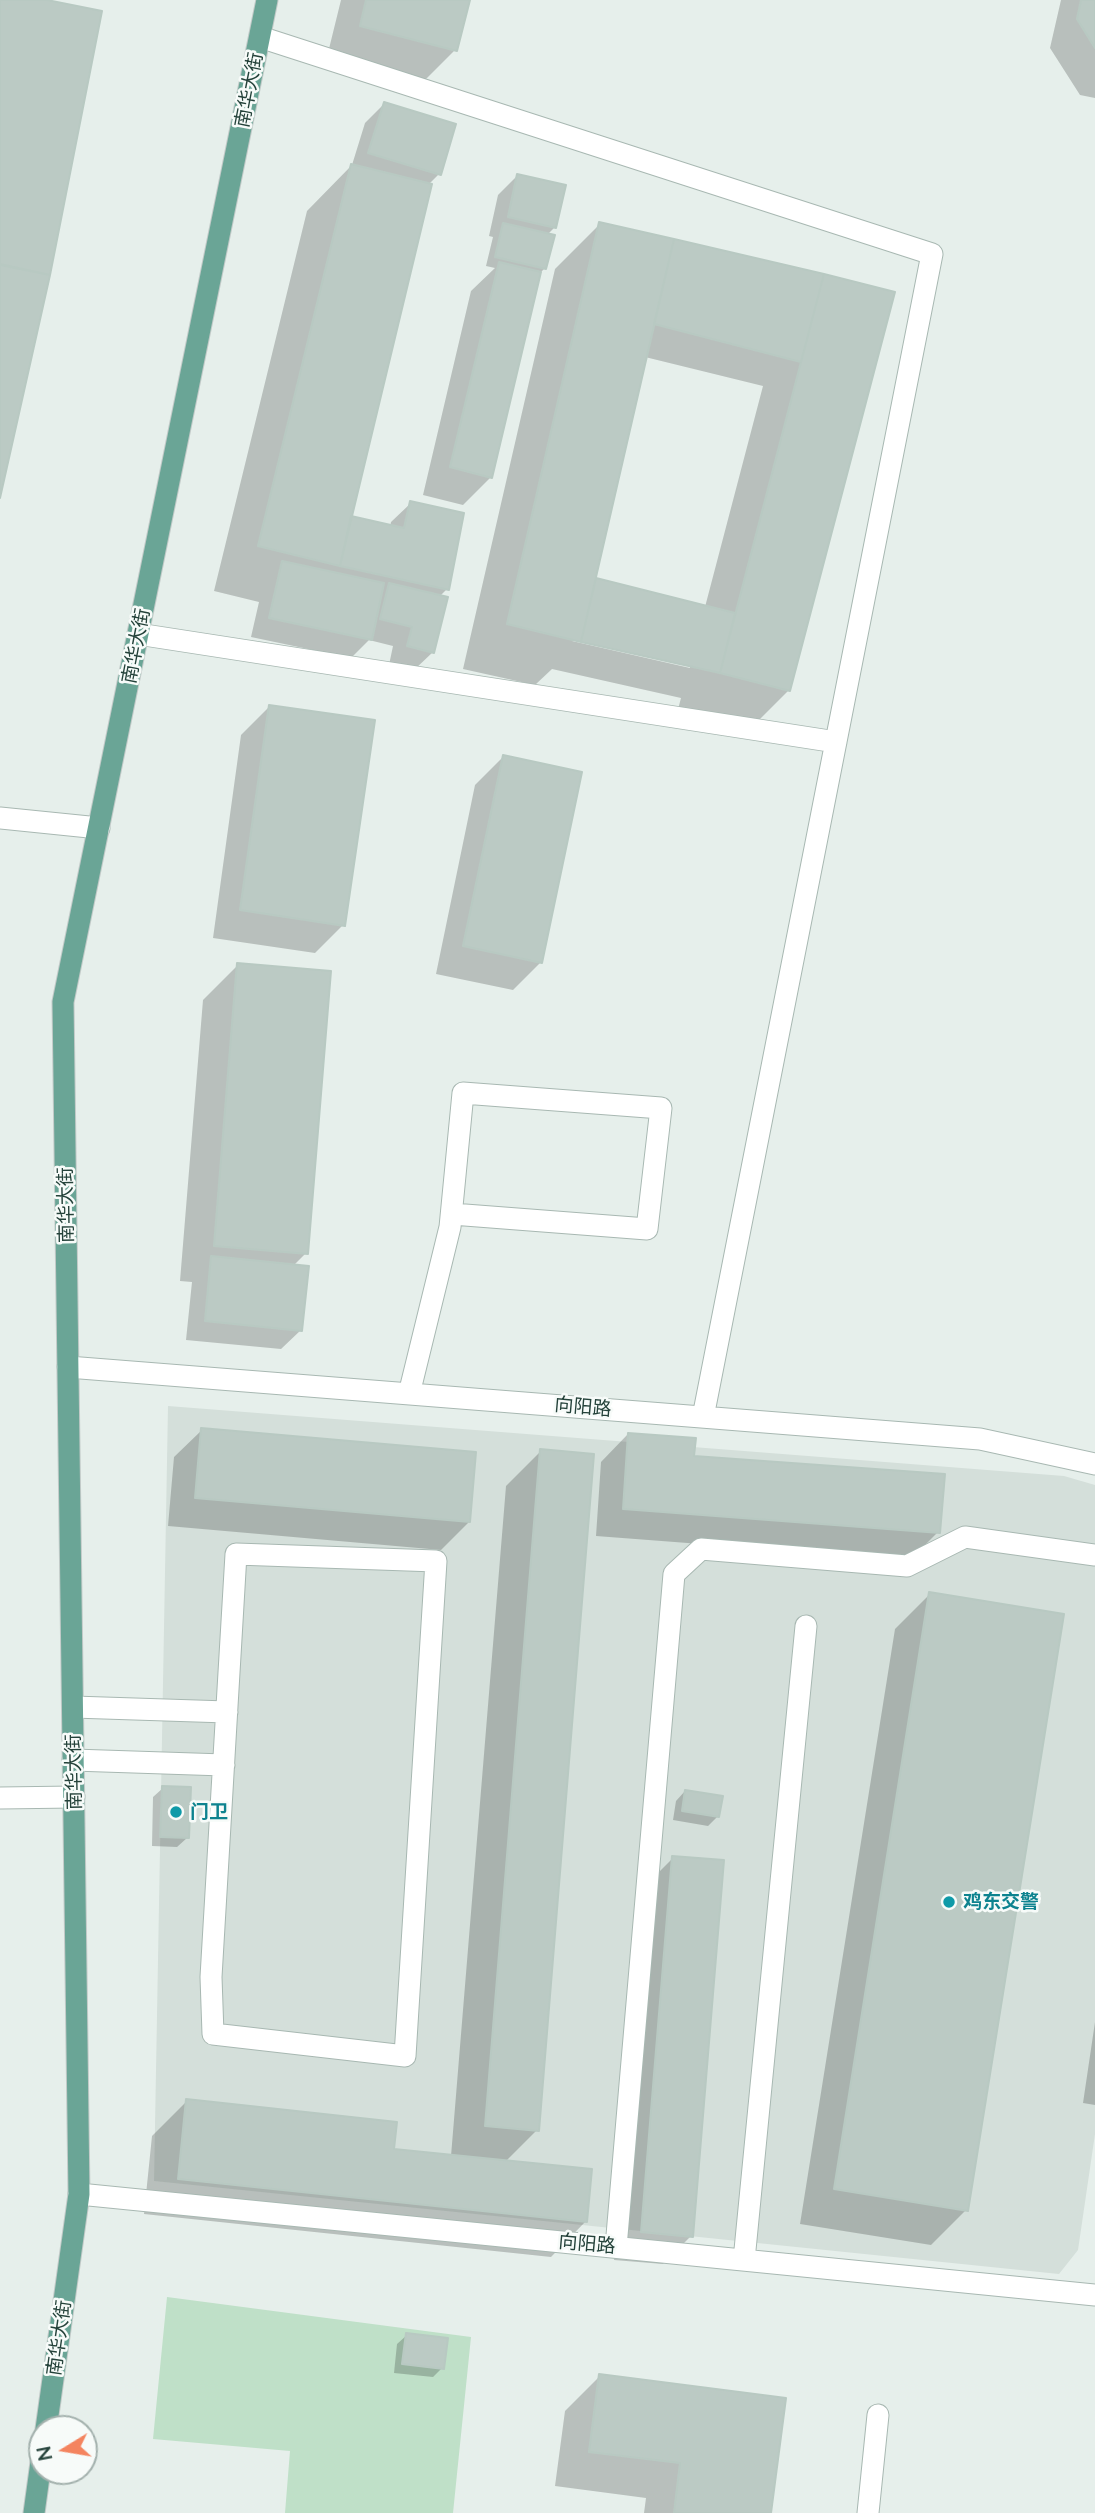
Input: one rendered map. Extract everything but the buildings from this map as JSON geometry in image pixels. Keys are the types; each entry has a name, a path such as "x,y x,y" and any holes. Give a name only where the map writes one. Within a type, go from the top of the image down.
{"main road":[{"name":"南华大街","path":"48,2415 79,2194 63,1002 267,0"},
{"path":"34,2513 38,2485"}],"street":[{"path":"260,37 932,254 703,1417"},
{"path":"138,634 836,742"},
{"path":"0,818 99,828"},
{"path":"409,1394 450,1227 463,1093 661,1108 647,1229 452,1214"},
{"name":"向阳路","path":"68,1367 981,1439 1095,1464"},
{"path":"616,2247 674,1574 701,1549 906,1566 965,1537 1095,1555"},
{"path":"236,1554 436,1561 405,2056 213,2035 211,1977 227,1713 236,1554"},
{"path":"744,2260 806,1626"},
{"path":"73,1707 227,1713"},
{"path":"74,1760 223,1765"},
{"path":"0,1798 74,1797"},
{"name":"向阳路","path":"79,2194 1095,2295"},
{"path":"868,2513 878,2415"}],"shaded area":[{"path":"168,1406 1064,1476 1095,1485 1095,2134 1078,2250 1059,2274 154,2181"}],"green space":[{"path":"167,2297 471,2337 453,2513 285,2513 290,2451 153,2439"}],"place":[{"name":"门卫","path":"176,1812"},
{"name":"鸡东交警","path":"949,1902"}]}
